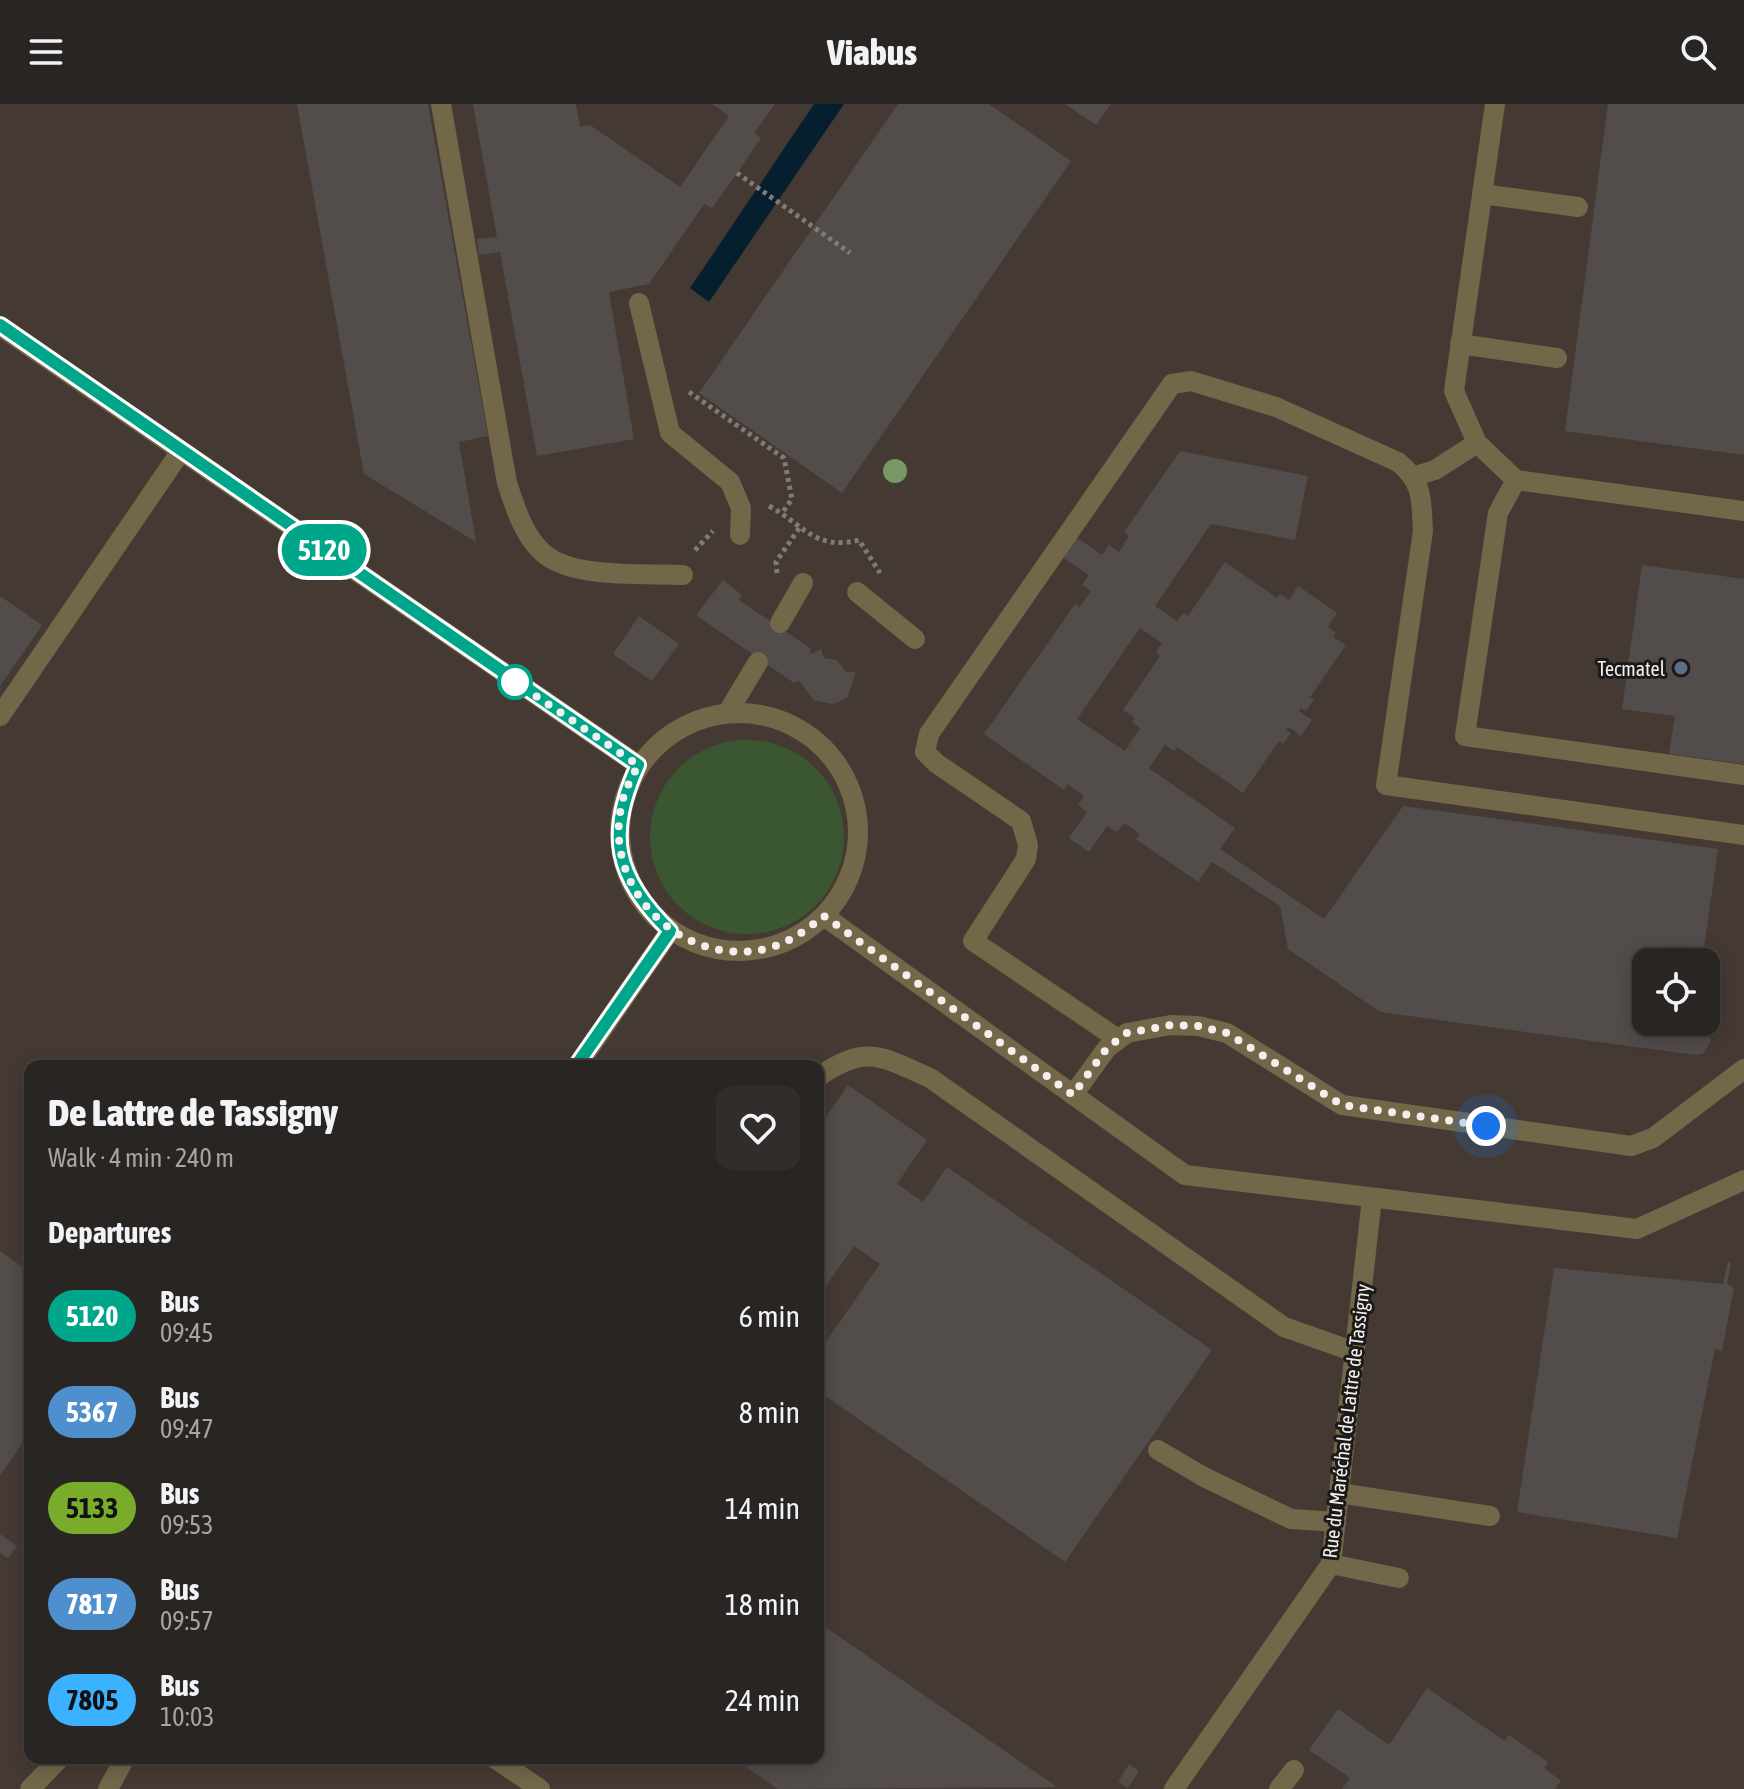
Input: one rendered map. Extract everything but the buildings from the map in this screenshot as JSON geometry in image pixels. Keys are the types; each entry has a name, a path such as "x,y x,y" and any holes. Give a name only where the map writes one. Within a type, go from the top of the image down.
{"street":[{"path":"441,104 507,483 522,524 541,551 572,569 683,575"},
{"path":"1495,104 1454,391 1477,443 1516,480 1744,511"},
{"path":"1482,194 1578,207"},
{"path":"639,303 670,433 730,482 741,508 740,535"},
{"path":"0,326 638,765"},
{"path":"1460,344 1557,358"},
{"path":"1118,1039 973,941 1026,859 1028,845 1021,821 936,763 925,752 929,734 1172,384 1191,381 1276,407 1398,462 1415,476 1421,495 1423,531 1386,785 1744,835"},
{"path":"1415,476 1435,470 1477,443"},
{"path":"0,716 181,451"},
{"path":"1516,480 1498,513 1465,736 1744,775"},
{"path":"780,623 803,583"},
{"path":"862,597 915,639"},
{"path":"728,712 758,662"},
{"path":"728,712 768,715 804,731 833,757 850,787 858,821 856,855 844,888 824,916 798,937 766,949 744,951 700,946 670,931 643,905 626,872 619,836 623,799 638,765 663,739 694,720 728,712"},
{"path":"824,916 1185,1175 1637,1229 1744,1180"},
{"path":"581,1060 670,931"},
{"path":"1073,1095 1107,1048 1127,1033 1171,1025 1198,1026 1227,1033 1342,1105 1631,1146 1653,1138 1744,1069"},
{"path":"824,1073 841,1061 877,1054 930,1078 1284,1327 1355,1352"},
{"name":"Rue du Maréchal de Lattre de Tassigny","path":"1174,1789 1331,1564 1372,1198"},
{"path":"1158,1450 1204,1477 1291,1519 1336,1522"},
{"path":"1339,1493 1490,1516"},
{"path":"1331,1564 1399,1578"},
{"path":"30,1789 54,1764"},
{"path":"108,1789 122,1764"},
{"path":"503,1764 540,1789"},
{"path":"1279,1789 1294,1770"}],"path":[{"path":"737,173 785,203 850,253"},
{"path":"689,392 784,458 792,499 782,513"},
{"path":"689,554 701,546 726,513 741,508 768,506 820,541 837,546 859,540 883,579 862,597"}],"shaded area":[{"path":"0,104 1744,104 1744,1789 0,1789"}],"green space":[{"path":"747,740 784,748 815,769 836,800 844,837 836,874 815,905 784,926 747,934 710,926 679,905 658,874 650,837 658,800 679,769 710,748"}],"water":[{"path":"814,104 844,104 709,302 690,288"}],"bus line":[{"name":"5120","path":"0,325 638,765 623,799 619,836 626,872 643,905 670,931 580,1060"}],"place":[{"name":"Tecmatel","path":"1681,668"}],"route":[{"path":"515,682 508,677 638,765 623,799 619,836 626,872 643,905 670,931 700,946 733,952 766,949 798,937 824,916 1073,1095 1107,1048 1127,1033 1171,1025 1198,1026 1227,1033 1342,1105 1486,1126"}]}
